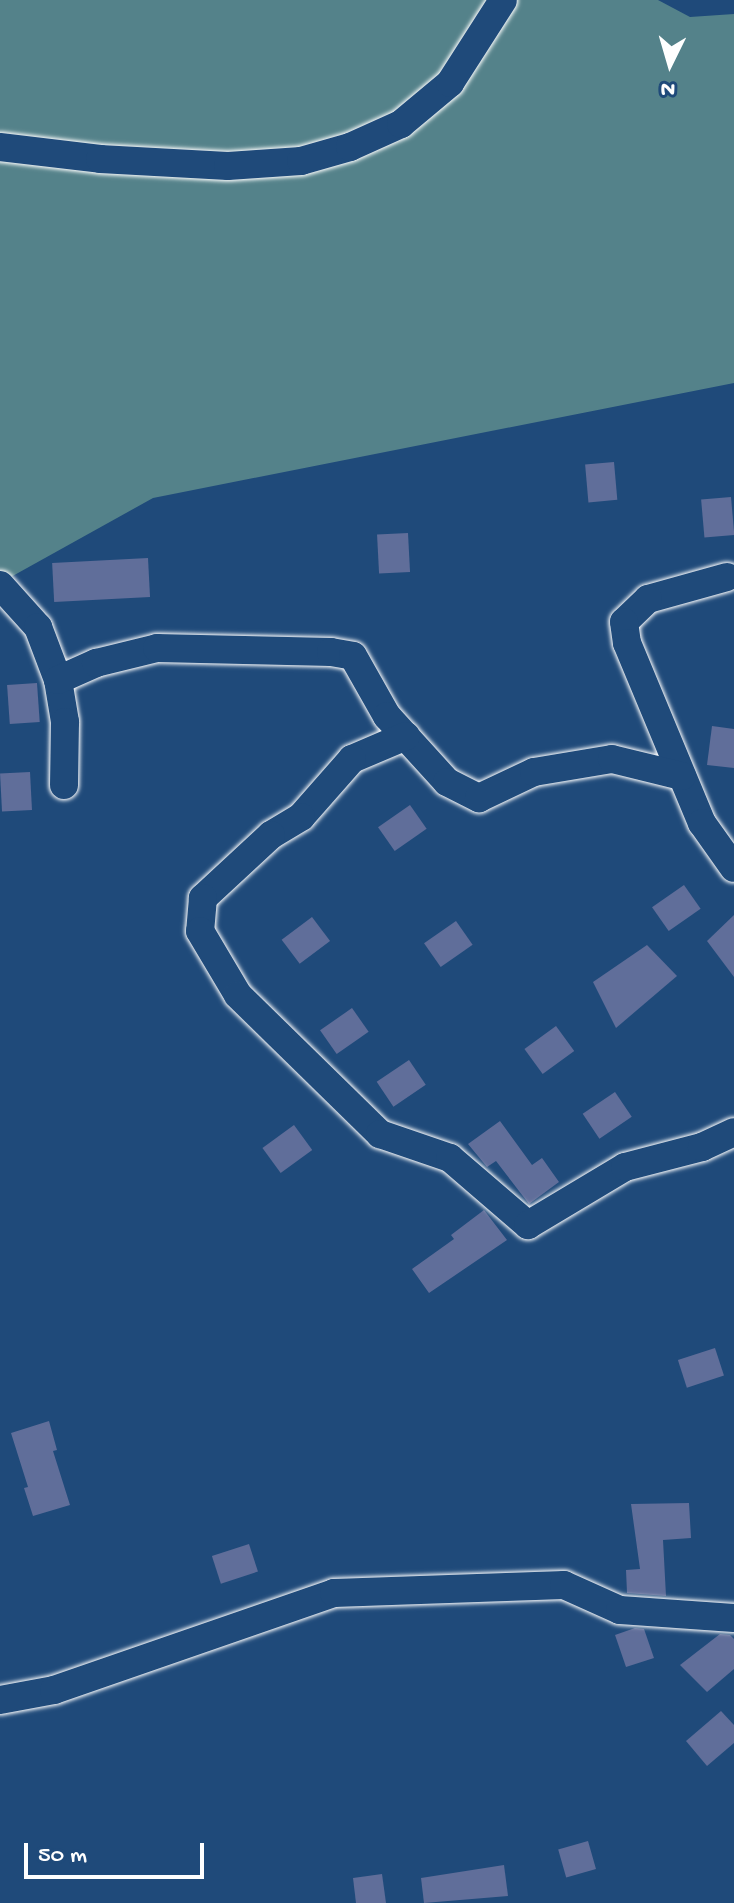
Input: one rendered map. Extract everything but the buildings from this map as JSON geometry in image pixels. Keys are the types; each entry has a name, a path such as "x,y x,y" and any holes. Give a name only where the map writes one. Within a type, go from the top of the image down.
{"street":[{"path":"0,147 100,159 228,166 301,161 350,147 401,124 450,83 503,0"},
{"path":"727,577 648,599 624,622 627,643 702,823 734,868"},
{"path":"0,585 38,627 58,680 65,722 64,785"},
{"path":"58,680 96,663 157,648 331,652 353,656 387,716 447,782 479,798 534,772 612,759 682,776"},
{"path":"406,736 352,759 301,817 271,835 203,898 200,931 238,995 380,1134 450,1158 528,1225 625,1167 702,1147 734,1132"},
{"path":"0,1700 54,1690 334,1593 564,1585 620,1610 734,1618"}],"green space":[{"path":"0,0 658,0 690,17 734,14 734,383 153,498 0,583"}]}
